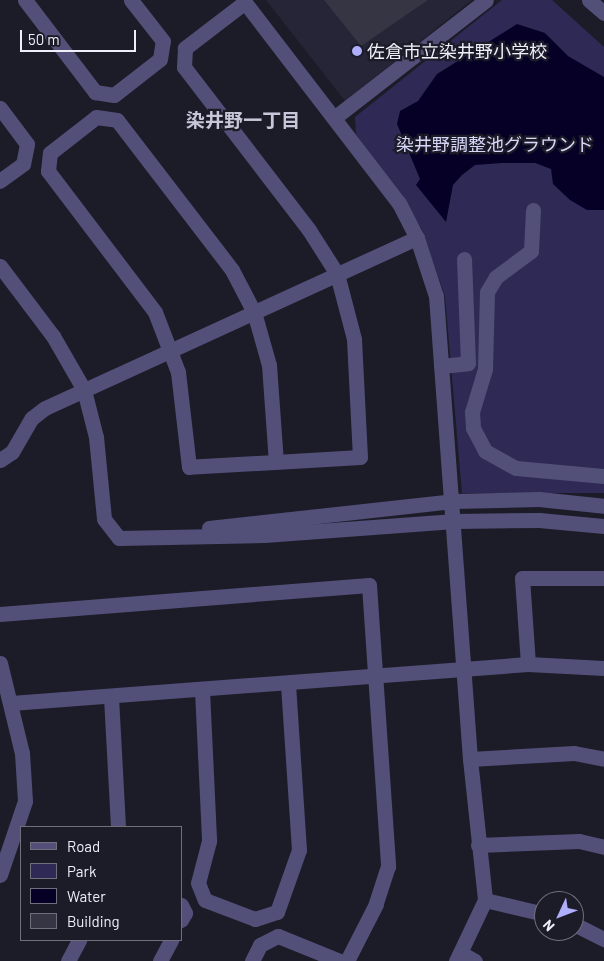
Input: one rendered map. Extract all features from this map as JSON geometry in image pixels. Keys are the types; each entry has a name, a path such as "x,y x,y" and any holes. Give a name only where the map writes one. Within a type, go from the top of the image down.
{"street":[{"path":"25,0 95,92 114,95 160,59 163,41 131,0"},
{"path":"334,118 486,0"},
{"path":"589,0 604,13"},
{"path":"276,462 269,365 254,312 232,270 117,120 96,117 50,153 48,171 155,312 172,349 183,397 189,467 276,462 360,457 354,339 337,274 309,230 184,68 186,48 244,1 398,203 417,238 436,296 453,501 470,759 485,900 458,957 475,961"},
{"path":"0,108 27,144 23,164 0,182"},
{"path":"533,210 531,251 496,277 487,292 486,369 472,412 473,428 485,451 516,468 604,476"},
{"path":"0,460 12,452 32,418 84,390 417,238"},
{"path":"441,366 468,363 464,259"},
{"path":"0,266 53,336 84,390 96,437 104,519 119,538"},
{"path":"119,538 453,501 539,499 604,506"},
{"path":"119,538 264,535 454,521 539,520 604,526"},
{"path":"528,664 522,578 604,578"},
{"path":"0,614 369,585 388,866 376,904 347,961"},
{"path":"0,663 22,753 25,801 0,876"},
{"path":"11,703 288,684 528,664 604,668"},
{"path":"202,690 209,841 198,883 205,900 256,919 277,912 299,850 288,684"},
{"path":"111,697 118,826"},
{"path":"470,759 574,753 604,759"},
{"path":"478,845 579,841 604,847"},
{"path":"485,900 534,912"},
{"path":"182,907 185,913 182,918"},
{"path":"584,929 604,938"},
{"path":"252,961 260,945 278,936 340,961"},
{"path":"68,961 78,941"},
{"path":"160,961 170,941"}],"shaded area":[{"name":"佐倉市立染井野小学校","path":"266,0 472,0 345,101"}],"green space":[{"name":"染井野調整池グラウンド","path":"502,0 552,0 604,47 604,493 462,493 445,296 421,228 356,134 355,117"}],"water":[{"path":"517,24 545,33 568,56 604,77 604,210 587,210 570,200 553,184 551,169 535,163 475,165 453,185 446,222 416,185 420,179 397,124 400,111 418,101 437,74"}],"building":[{"path":"324,0 428,0 361,46"}],"place":[{"name":"佐倉市立染井野小学校","path":"357,51"}],"district":[{"name":"染井野一丁目","path":"243,120"}]}
